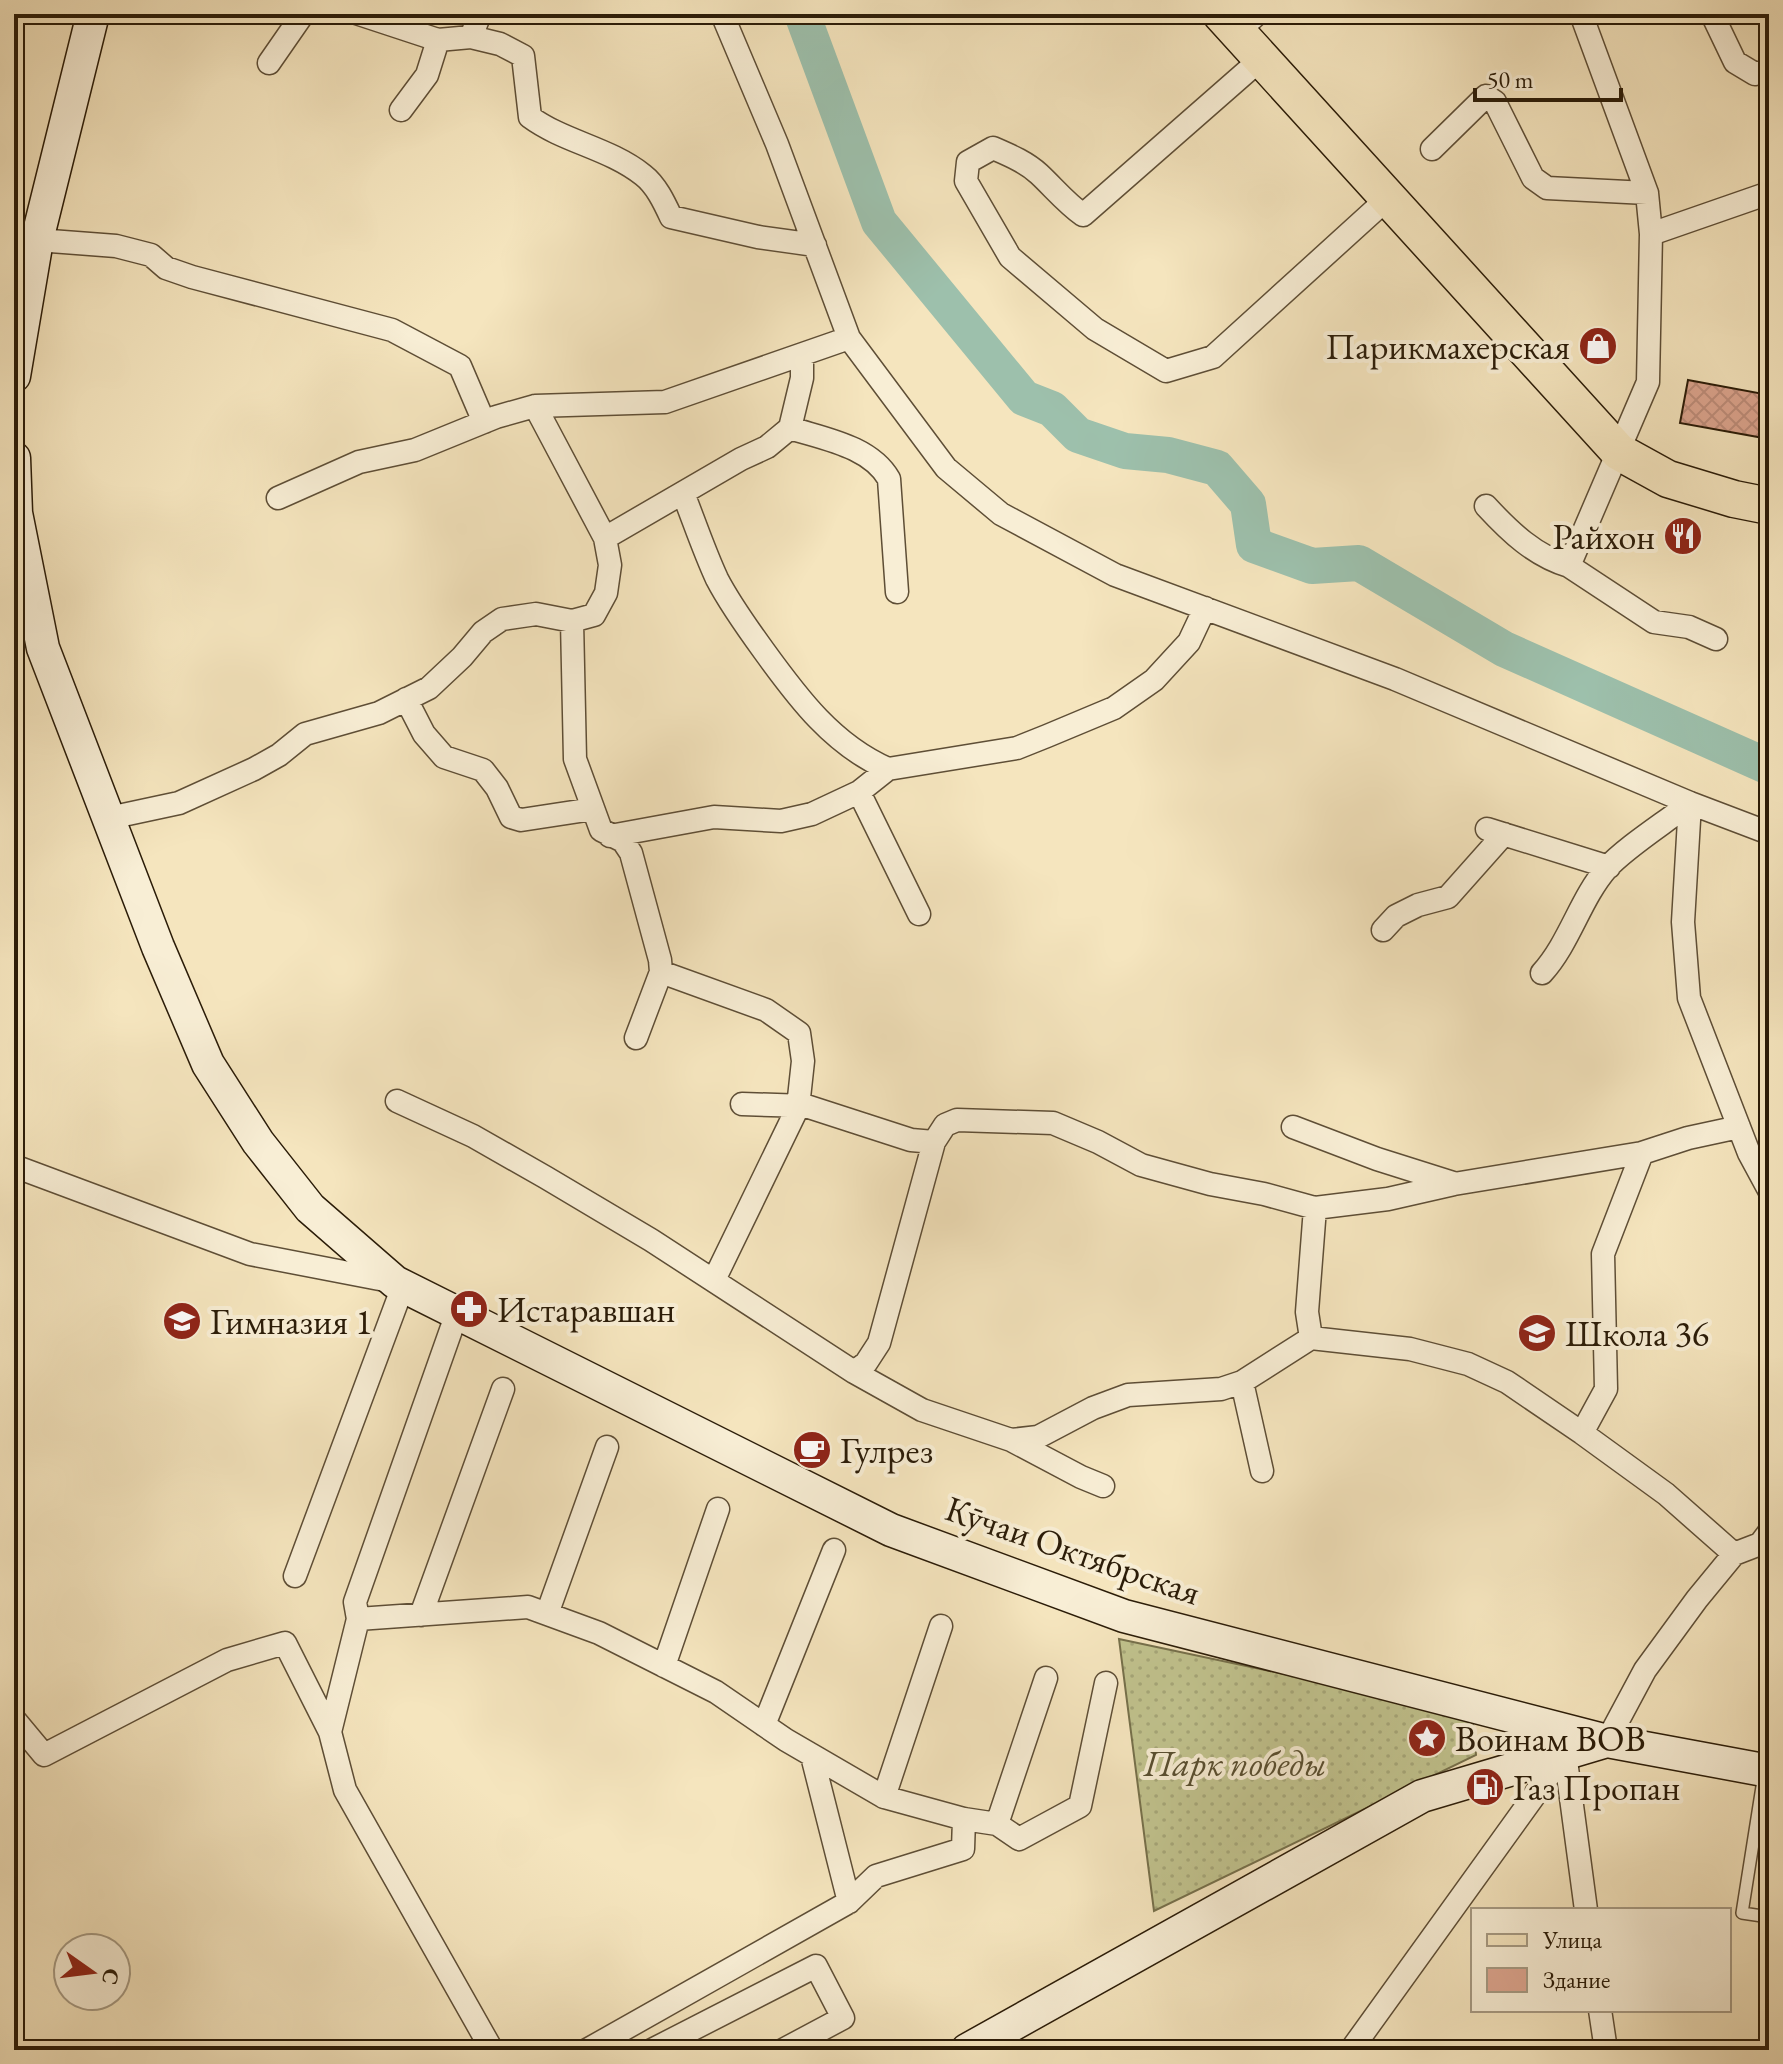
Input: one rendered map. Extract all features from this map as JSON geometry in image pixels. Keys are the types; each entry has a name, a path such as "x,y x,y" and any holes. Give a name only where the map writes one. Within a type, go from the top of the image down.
{"main road":[{"path":"14,376 18,335 37,240 87,14"},
{"path":"1238,20 1261,59 1619,452 1668,479 1769,506"},
{"name":"Кӯчаи Октябрская","path":"14,458 16,513 43,648 158,947 208,1064 258,1142 310,1208 399,1284 891,1530 1124,1616 1607,1741 1767,1770"},
{"path":"967,2050 1422,1796 1607,1741"}],"street":[{"path":"269,63 303,14"},
{"path":"359,14 438,40 471,37 500,44 523,56 530,117 567,138 608,154 644,176 662,198 671,217 758,237 815,245"},
{"path":"471,37 480,14"},
{"path":"722,14 777,144 849,338 946,468 1001,514 1115,575 1395,679 1769,833"},
{"path":"1569,566 1648,382 1651,234 1647,193 1581,14"},
{"path":"1712,14 1735,62 1755,74 1769,71"},
{"path":"401,110 427,75 438,40"},
{"path":"1261,59 1083,215 1063,200 1039,174 993,148 968,162 966,181 1010,257 1095,329 1166,371 1213,357 1388,198"},
{"path":"1432,149 1486,96 1495,102 1533,178 1547,188 1647,193"},
{"path":"1651,234 1769,193"},
{"path":"37,240 116,246 151,255 166,268 192,277 392,330 460,366 484,422"},
{"path":"278,498 359,462 415,450 484,422 535,406 665,402 849,338"},
{"path":"605,538 767,447 790,428 802,378 802,356"},
{"path":"109,818 179,803 254,769 279,755 305,734 379,713 429,688 483,632 502,619 536,614 572,621 594,615 606,593 610,565 605,538 535,406"},
{"path":"790,428 867,455 881,464 889,479 897,592"},
{"path":"683,493 718,580 751,634 786,682 821,723 853,749 888,769"},
{"path":"1486,506 1511,532 1551,561 1569,566 1654,622 1689,627 1716,639"},
{"path":"610,836 714,817 781,821 812,814 859,792 888,769 1017,748 1114,708 1154,680 1189,642 1205,608"},
{"path":"572,621 575,759 601,830 623,841 631,853 660,960 661,972 636,1038"},
{"path":"406,699 424,734 444,757 483,770 497,788 511,817 521,820 593,809"},
{"path":"859,792 919,914"},
{"path":"1542,973 1555,959 1596,884 1609,867 1690,803"},
{"path":"1690,803 1683,922 1689,998 1749,1153 1769,1190"},
{"path":"1383,930 1396,916 1418,905 1448,897 1495,831 1609,867"},
{"path":"661,972 766,1010 799,1033 803,1061 798,1107 714,1280"},
{"path":"397,1101 473,1136 651,1240 854,1372 922,1410 1011,1440 1103,1486"},
{"path":"742,1104 806,1106 911,1140 934,1142"},
{"path":"854,1372 866,1363 879,1343 934,1142 945,1125 957,1120 1053,1123 1141,1165 1315,1208 1388,1199 1454,1184 1642,1153 1688,1138 1739,1127"},
{"path":"1293,1127 1454,1184"},
{"path":"1582,1433 1606,1389 1603,1254 1642,1153"},
{"path":"14,1166 250,1254 399,1284 295,1576"},
{"path":"1311,1338 1307,1312 1315,1208"},
{"path":"330,1732 358,1619 355,1602 457,1313"},
{"path":"1011,1440 1038,1437 1093,1408 1128,1395 1221,1389 1242,1382 1311,1338 1410,1349 1468,1364 1507,1382 1666,1494 1734,1554"},
{"path":"1242,1382 1262,1471"},
{"path":"421,1615 503,1389"},
{"path":"547,1614 607,1447"},
{"path":"664,1666 718,1509"},
{"path":"1607,1741 1645,1670 1734,1554 1766,1541"},
{"path":"764,1725 834,1550"},
{"path":"358,1619 528,1607 599,1633 716,1692 812,1756 884,1797 964,1819 997,1824 1019,1839 1080,1806 1106,1683"},
{"path":"884,1797 941,1626"},
{"path":"14,1719 44,1755 227,1660 285,1643 330,1732 345,1790 492,2050"},
{"path":"997,1824 1046,1678"},
{"path":"1565,1753 1586,1908"},
{"path":"1351,2050 1565,1753"},
{"path":"812,1756 849,1902"},
{"path":"587,2050 849,1902 876,1876 963,1849 964,1819"},
{"path":"652,2050 816,1966 843,2018 783,2050"},
{"path":"1600,2012 1606,2050"}],"lane":[{"path":"1767,1770 1742,1913 1769,1917"}],"green space":[{"name":"Парк победы","path":"1119,1639 1472,1714 1476,1755 1154,1911"}],"building":[{"path":"1688,380 1769,395 1769,439 1680,423"}],"waterway":[{"path":"802,14 879,222 1024,398 1052,409 1078,435 1125,451 1168,455 1217,468 1248,504 1254,545 1312,566 1359,563 1504,649 1769,767"}],"place":[{"name":"Парикмахерская","path":"1598,346"},
{"name":"Райхон","path":"1683,536"},
{"name":"Истаравшан","path":"469,1309"},
{"name":"Гимназия 1","path":"182,1321"},
{"name":"Школа 36","path":"1537,1333"},
{"name":"Гулрез","path":"812,1450"},
{"name":"Воинам ВОВ","path":"1427,1738"},
{"name":"Газ Пропан","path":"1485,1787"}]}
